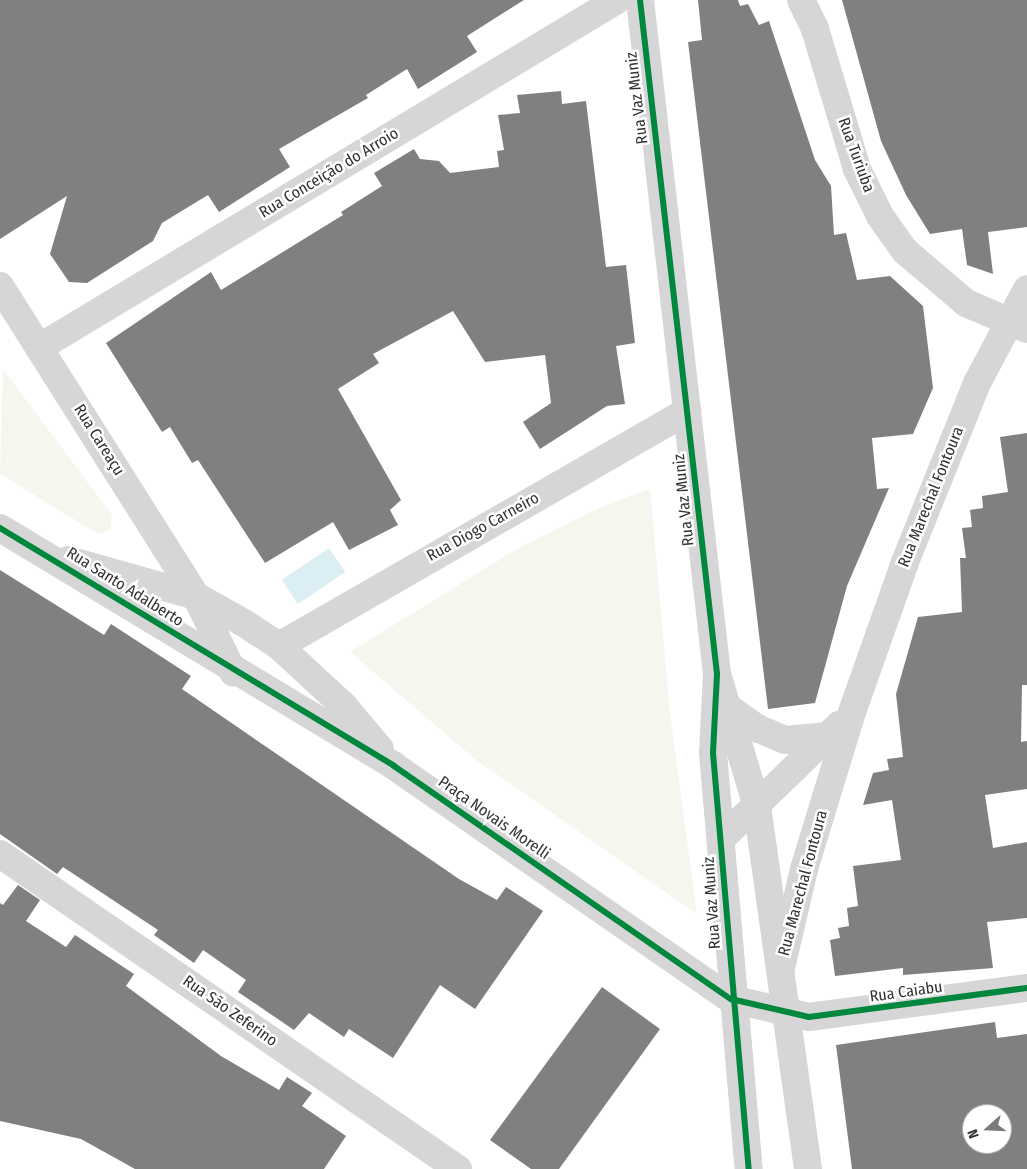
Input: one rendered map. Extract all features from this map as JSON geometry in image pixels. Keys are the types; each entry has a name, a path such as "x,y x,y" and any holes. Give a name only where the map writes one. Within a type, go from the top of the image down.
{"street":[{"name":"Rua Conceição do Arroio","path":"40,346 617,0"},
{"name":"Rua Vaz Muniz","path":"640,0 717,674 711,722 732,999 749,1169"},
{"name":"Rua Turiuba","path":"801,0 815,29 857,169 880,216 905,251 936,280 966,303 1016,326"},
{"name":"Rua Careaçu","path":"0,286 40,346 196,596"},
{"name":"Rua Marechal Fontoura","path":"781,968 804,869 852,712 929,500 1016,326 1027,289"},
{"name":"Rua Diogo Carneiro","path":"279,646 687,411"},
{"name":"Rua Santo Adalberto","path":"0,528 48,555 234,672"},
{"name":"Rua Santo Adalberto","path":"48,555 196,596"},
{"name":"Praça Novais Morelli","path":"196,596 279,646 343,705 394,766"},
{"path":"196,596 234,672"},
{"name":"Praça Novais Morelli","path":"234,672 394,766 732,999"},
{"name":"Rua Vaz Muniz","path":"717,674 730,709 757,806 789,1016 808,1169"},
{"path":"730,709 758,729 785,740 828,736"},
{"name":"Rua Marechal Fontoura","path":"757,806 852,712"},
{"name":"Rua Vaz Muniz","path":"721,839 757,806"},
{"name":"Rua São Zeferino","path":"0,854 458,1169"},
{"name":"Rua Caiabu","path":"789,1016 837,1016 1027,988"},
{"path":"732,999 789,1016"}],"shaded area":[{"path":"3,369 112,515 110,530 98,534 0,474"},
{"path":"650,489 670,714 697,914 476,760 350,652 517,549 603,506"},
{"path":"329,548 345,572 298,604 282,580"}],"building":[{"path":"0,0 524,0 467,36 477,52 418,89 407,69 366,95 368,98 279,149 290,167 219,212 208,195 162,223 153,241 87,283 69,282 50,254 67,196 0,239"},
{"path":"698,0 738,0 740,6 748,4 759,25 769,21 815,160 831,186 834,235 846,233 857,280 890,276 923,306 933,388 913,434 872,438 877,489 889,488 847,586 815,703 768,709 688,42 702,40"},
{"path":"842,0 1027,0 1027,227 988,232 993,274 967,265 962,229 930,234 906,195 881,141"},
{"path":"561,91 562,104 586,101 606,267 626,265 635,343 616,346 625,404 607,406 540,449 523,422 551,403 545,355 485,362 453,311 373,354 379,363 338,389 401,500 390,510 398,525 349,550 333,522 265,563 198,460 192,463 170,427 162,432 106,343 211,272 221,290 343,215 341,212 382,186 374,173 414,149 420,159 439,161 450,173 499,167 497,151 504,150 498,115 520,113 517,95"},
{"path":"1027,433 1027,685 1022,685 1021,742 1027,741 1027,789 985,795 993,848 1027,842 1027,918 987,922 993,968 903,975 903,968 835,976 830,940 840,938 838,928 849,926 847,908 858,906 853,866 901,860 892,800 863,805 873,773 889,770 887,759 903,757 896,694 918,617 962,612 960,558 966,558 962,528 972,527 970,510 983,508 982,496 1008,492 1000,437"},
{"path":"0,570 104,635 111,624 191,676 182,689 459,879 497,900 506,887 543,911 475,1009 440,985 393,1058 349,1029 344,1037 309,1013 294,1030 238,992 246,980 203,950 194,963 154,935 158,930 63,867 57,874 0,834"},
{"path":"18,885 40,900 26,921 66,947 75,935 134,974 126,986 221,1056 279,1090 287,1077 312,1093 302,1106 346,1136 324,1169 135,1169 81,1139 0,1121 0,903 3,905"},
{"path":"602,987 660,1029 559,1169 531,1169 490,1140"},
{"path":"995,1022 997,1038 1027,1034 1027,1169 852,1169 836,1045"}],"cycle path":[{"path":"640,0 717,674 713,753 749,1169"},
{"path":"0,528 394,766 731,999 809,1017 1027,988"}]}
